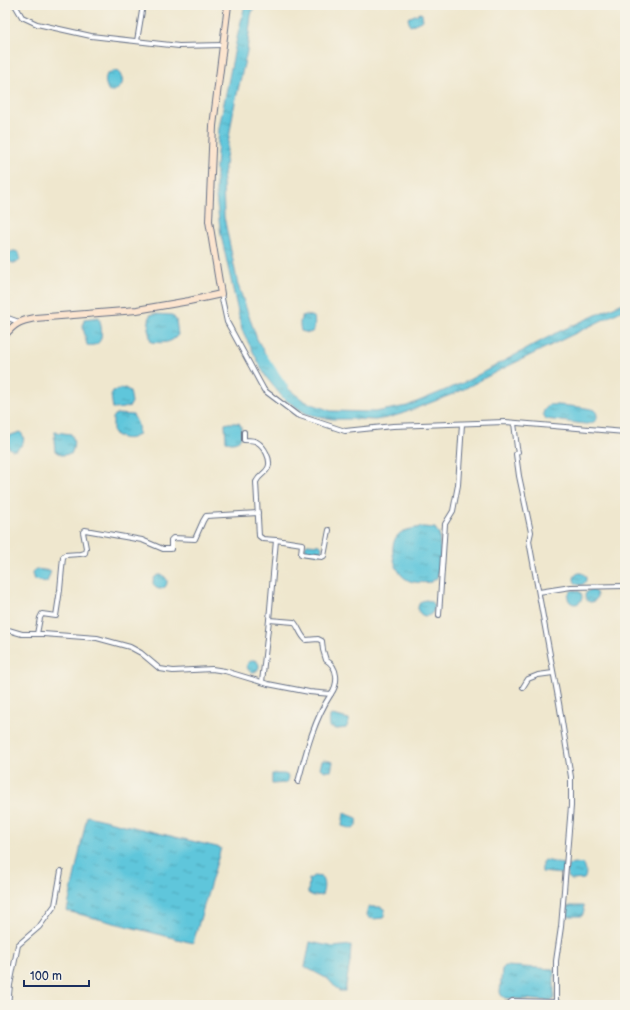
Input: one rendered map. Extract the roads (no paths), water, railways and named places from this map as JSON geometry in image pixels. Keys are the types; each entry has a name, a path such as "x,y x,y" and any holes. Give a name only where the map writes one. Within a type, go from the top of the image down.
{"main road":[{"path":"5,335 19,322 35,318 137,310 221,294 209,221 213,126 228,5"}],"street":[{"path":"15,5 22,17 37,24 91,36 179,46 223,45"},
{"path":"137,41 143,5"},
{"path":"221,294 228,322 264,390 297,415 345,431 393,426 514,422 625,432"},
{"path":"5,317 19,322"},
{"path":"507,1005 510,1002 516,1001 557,1004 556,961 561,927 571,806 571,777 529,541 531,532 519,476 516,454 518,452 518,448 514,422"},
{"path":"439,615 445,524 453,511 458,485 462,424"},
{"path":"244,432 244,440 256,442 264,449 270,462 268,468 258,477 256,482 259,536 263,539 302,544 301,554 322,557 324,556 329,530"},
{"path":"38,634 42,614 56,616 63,557 65,555 85,553 86,548 83,532 85,530 142,540 163,549 171,549 171,540 173,538 195,539 202,521 206,516 258,513"},
{"path":"262,682 276,540"},
{"path":"539,592 571,587 625,586"},
{"path":"269,620 294,622 299,627 303,637 306,640 318,639 322,641 322,650 326,660 335,668 335,688 326,702 312,736 304,758 298,782"},
{"path":"5,629 22,634 97,638 108,640 130,647 141,653 160,669 173,671 212,669 309,692 331,694"},
{"path":"523,687 528,678 553,673"},
{"path":"8,1005 10,985 18,945 39,927 55,905 61,871"}],"water":[{"path":"245,5 255,5 251,15 247,51 234,107 227,150 223,182 224,217 238,285 257,339 279,379 291,391 304,401 331,411 375,412 407,406 465,382 556,333 625,302 625,309 458,392 387,418 375,420 332,419 321,417 307,414 284,399 266,377 242,330 221,235 216,197 216,167 219,128"},
{"path":"420,13 422,14 423,20 410,26 408,18"},
{"path":"113,71 119,72 123,81 119,88 109,92 106,85 106,79 107,74"},
{"path":"12,251 16,251 20,257 16,263 12,263 8,259 8,255"},
{"path":"150,315 172,315 176,320 178,335 172,340 166,342 151,342 148,328"},
{"path":"306,315 314,317 315,323 312,332 309,333 301,331 300,327 302,316"},
{"path":"99,317 102,332 100,341 97,344 87,345 83,327 84,319"},
{"path":"125,388 130,391 132,402 130,406 113,409 111,395 113,391"},
{"path":"549,405 592,409 597,415 597,419 591,423 585,424 546,419 543,414 544,410"},
{"path":"116,414 133,415 138,425 138,435 129,439 119,437 113,433 113,418"},
{"path":"239,423 241,426 241,438 232,442 226,441 225,424"},
{"path":"20,432 24,439 21,446 16,450 12,450 8,447 9,436"},
{"path":"55,432 71,434 74,444 71,454 61,455 55,451"},
{"path":"423,527 435,528 439,534 441,558 437,578 431,582 421,583 408,580 401,575 395,563 393,548 397,536 402,532 409,529"},
{"path":"307,544 320,545 322,547 321,553 306,552 305,546"},
{"path":"36,569 51,571 47,582 34,580 32,574"},
{"path":"578,573 582,573 586,579 582,585 578,585 574,581 574,577"},
{"path":"160,575 165,577 167,582 165,587 160,589 155,587 153,582 155,577"},
{"path":"575,590 580,592 582,597 580,602 575,604 570,602 568,597 570,592"},
{"path":"589,590 593,590 597,596 593,602 589,602 585,598 585,594"},
{"path":"426,600 433,605 434,608 429,615 426,616 419,611 418,608 423,601"},
{"path":"251,660 255,660 259,666 255,672 251,672 247,668 247,664"},
{"path":"332,715 349,719 346,728 337,729 329,727 330,716"},
{"path":"322,761 333,762 331,771 325,771 320,768"},
{"path":"272,774 287,775 288,778 286,783 272,784"},
{"path":"344,813 357,818 357,824 353,829 342,826"},
{"path":"87,816 221,848 193,943 67,911"},
{"path":"545,860 563,864 564,868 562,874 542,872 542,862"},
{"path":"574,863 583,864 586,874 584,879 571,880 567,877 568,865"},
{"path":"314,876 321,877 322,879 324,886 322,895 313,896 308,893 309,879"},
{"path":"583,906 584,911 582,916 567,916 567,907"},
{"path":"369,907 380,907 384,909 385,914 383,918 373,919 368,917 367,912"},
{"path":"310,942 334,947 351,945 350,962 345,991 339,991 328,979 305,967"},
{"path":"505,966 554,969 554,999 552,1001 505,998 500,992 502,969"}],"waterway":[{"path":"264,355 286,387"}]}
